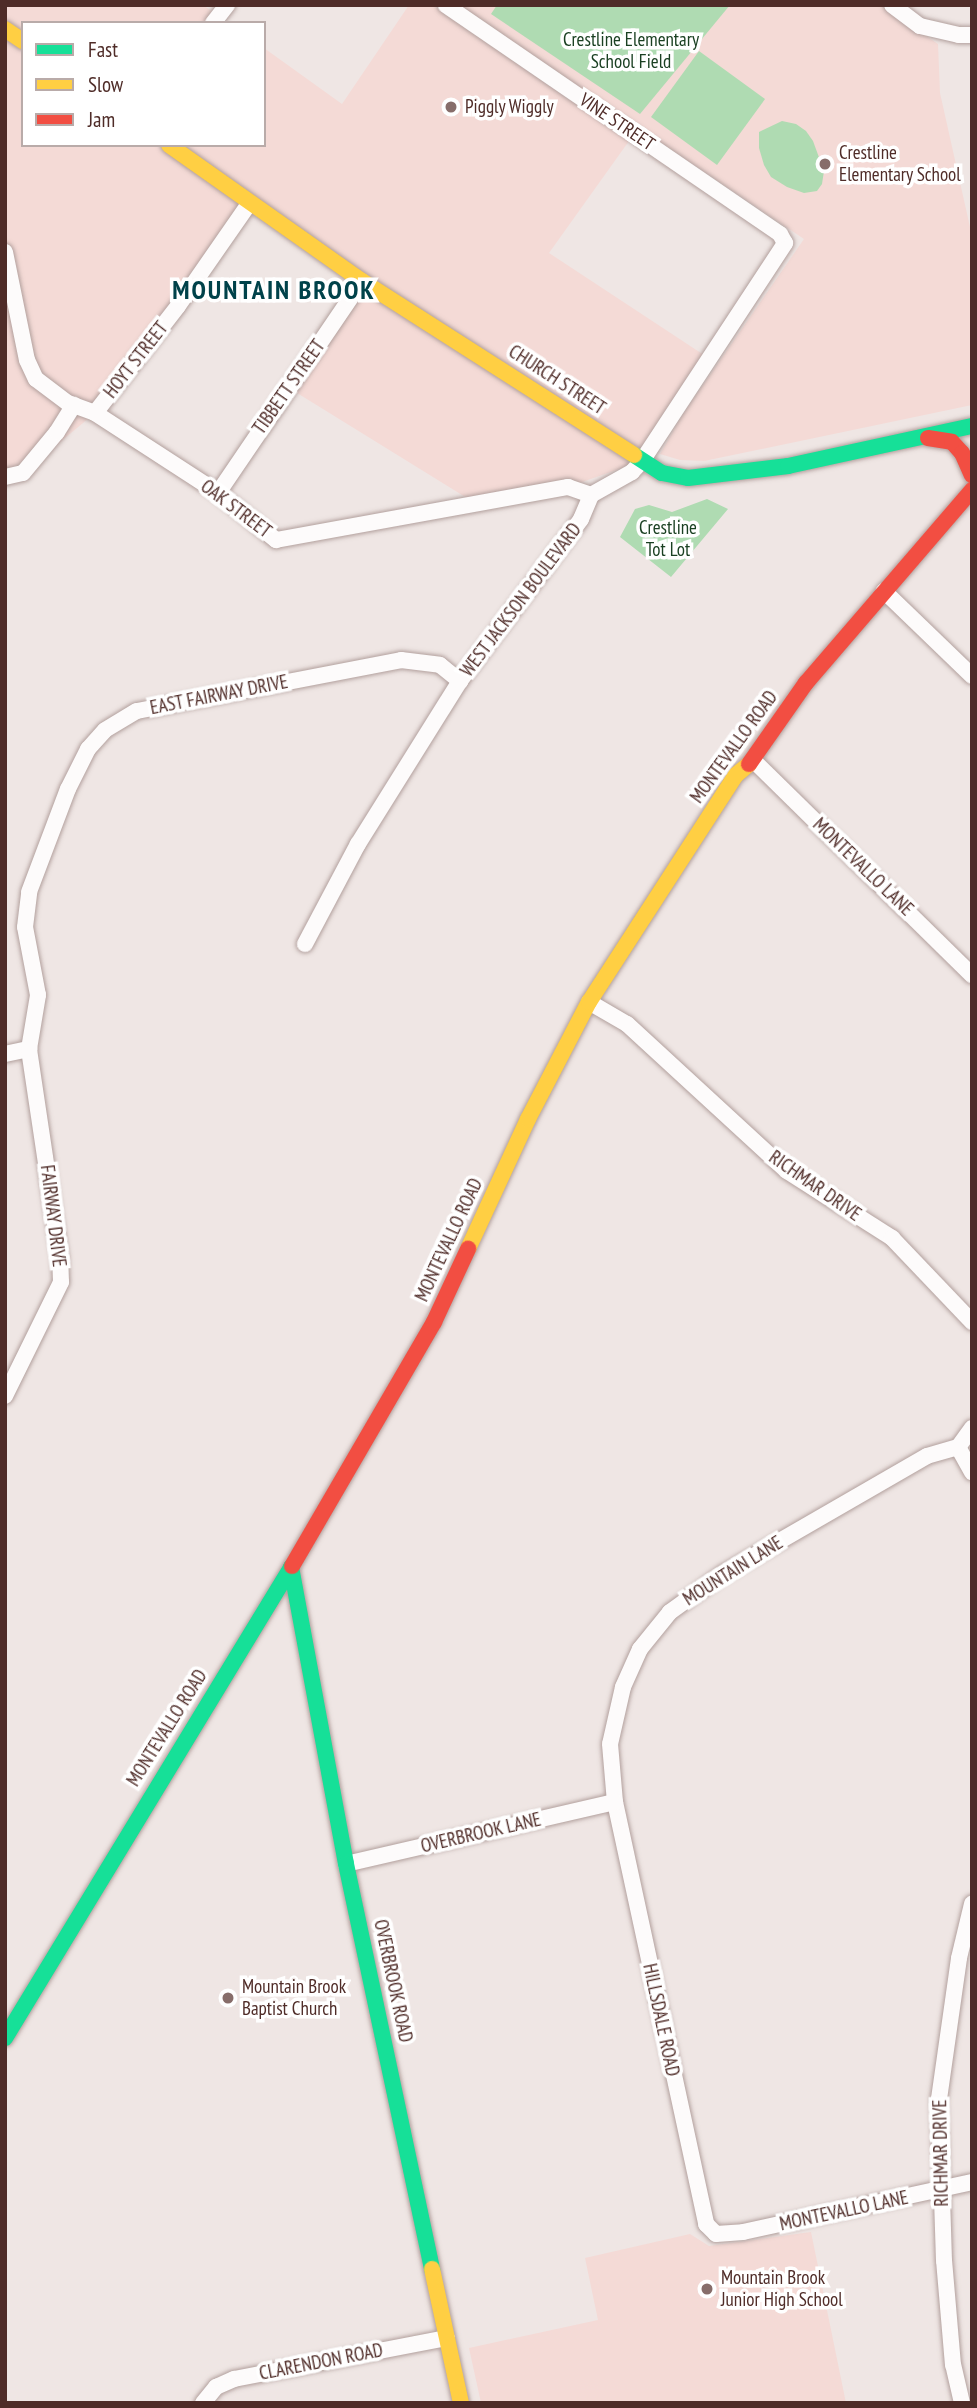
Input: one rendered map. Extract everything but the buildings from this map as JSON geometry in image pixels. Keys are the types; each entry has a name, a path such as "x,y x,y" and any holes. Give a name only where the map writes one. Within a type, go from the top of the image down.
{"main road":[{"path":"5,29 21,40"},
{"name":"CHURCH STREET","path":"172,147 249,204 362,281 662,473 688,478 788,466 972,426"},
{"path":"922,437 952,442 962,453 972,475"},
{"name":"MONTEVALLO ROAD","path":"5,2038 291,1567 434,1322 528,1119 589,1002 736,775 753,760 806,682 970,496"},
{"name":"OVERBROOK ROAD","path":"291,1567 346,1864 461,2403"}],"street":[{"path":"215,21 227,5"},
{"name":"VINE STREET","path":"446,5 780,234 785,243 642,461"},
{"path":"892,5 920,26 959,36 972,35"},
{"name":"HOYT STREET","path":"95,413 178,306 249,204"},
{"name":"OAK STREET","path":"5,252 27,360 36,379 74,405 95,413 218,493 276,540 568,487 591,495"},
{"name":"TIBBETT STREET","path":"218,493 362,281"},
{"path":"5,477 23,473 57,432 74,405"},
{"path":"591,495 632,472 642,461"},
{"name":"WEST JACKSON BOULEVARD","path":"305,944 358,844 460,681 581,519 591,495"},
{"path":"884,591 972,676"},
{"name":"EAST FAIRWAY DRIVE","path":"29,1049 38,995 26,927 29,892 68,789 89,749 105,730 137,711 401,660 440,665 460,681"},
{"name":"MONTEVALLO LANE","path":"753,760 972,975"},
{"name":"RICHMAR DRIVE","path":"589,1002 627,1024 787,1171 892,1238 972,1322"},
{"path":"5,1054 29,1049"},
{"name":"FAIRWAY DRIVE","path":"5,1396 61,1282 60,1257 29,1049"},
{"path":"972,1428 958,1447 972,1472"},
{"name":"MOUNTAIN LANE","path":"615,1802 610,1744 623,1687 640,1649 670,1612 724,1573 927,1456 958,1447"},
{"name":"OVERBROOK LANE","path":"346,1864 615,1802"},
{"name":"HILLSDALE ROAD","path":"615,1802 700,2204 706,2224 716,2234"},
{"name":"RICHMAR DRIVE","path":"962,2403 953,2365 940,2191 939,2099 959,1958 972,1904"},
{"name":"MONTEVALLO LANE","path":"716,2234 743,2232 972,2182"},
{"name":"CLARENDON ROAD","path":"203,2403 216,2387 234,2379 447,2338"}],"shaded area":[{"path":"5,5 203,5 225,21 21,21 21,147 266,147 266,49 342,104 409,5 432,5 629,141 549,253 710,359 642,461 568,487 475,503 289,388 363,281 249,204 95,413 23,473 5,479"},
{"name":"Crestline Elementary School","path":"456,5 881,5 938,44 940,93 972,236 972,405 704,461 680,460 660,454 683,414 804,239"},
{"name":"Mountain Brook Junior High School","path":"811,2232 846,2403 481,2403 469,2348 598,2320 585,2258 690,2234 709,2246"}],"green space":[{"name":"Crestline Elementary School Field","path":"497,5 730,5 640,114 491,14"},
{"path":"699,51 765,99 717,165 651,117"},
{"path":"782,121 796,124 806,131 813,141 824,171 822,184 817,191 804,193 787,187 771,177 764,165 759,148 759,132"},
{"name":"Crestline Tot Lot","path":"707,499 728,509 671,577 620,537 635,509 649,505 672,512"}],"traffic: fast":[{"path":"634,455 662,473 688,478 788,466 972,426"},
{"path":"5,2038 292,1566"},
{"path":"291,1567 346,1864 432,2269"}],"traffic: slow":[{"path":"5,29 21,40"},
{"path":"172,147 362,281 634,455"},
{"path":"468,1249 528,1119 589,1002 736,775 749,764"},
{"path":"432,2269 461,2403"}],"traffic: jam":[{"path":"928,438 952,442 962,453 972,475"},
{"path":"749,764 806,683 972,490"},
{"path":"292,1566 434,1322 468,1249"}],"place":[{"name":"Piggly Wiggly","path":"451,107"},
{"name":"Crestline Elementary School","path":"825,164"},
{"name":"Mountain Brook Baptist Church","path":"228,1998"},
{"name":"Mountain Brook Junior High School","path":"707,2289"}],"district":[{"name":"MOUNTAIN BROOK","path":"274,290"}]}
